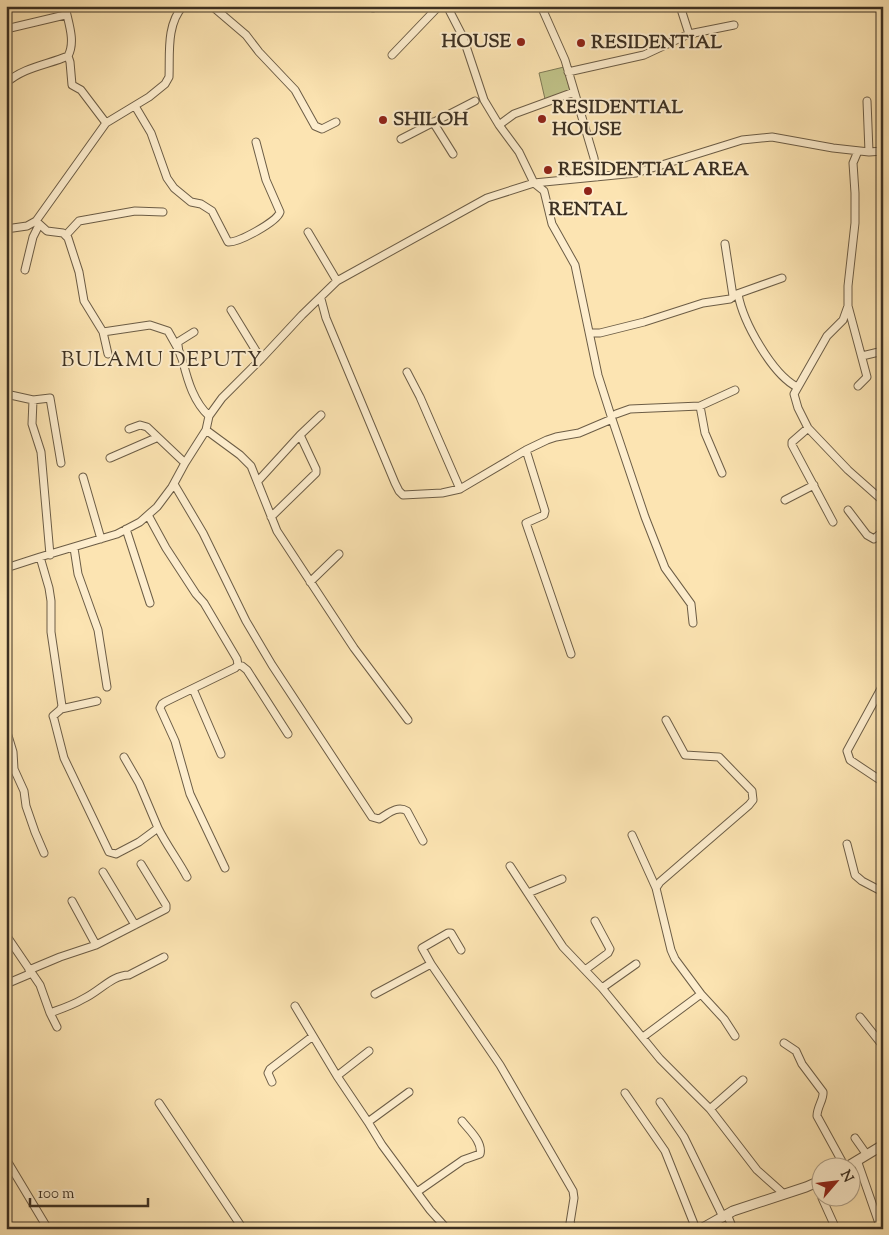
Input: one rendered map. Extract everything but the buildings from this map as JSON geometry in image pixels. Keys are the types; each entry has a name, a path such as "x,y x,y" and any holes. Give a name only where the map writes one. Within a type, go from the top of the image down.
{"street":[{"path":"25,270 38,223 106,123 135,106 165,84 169,77 172,26 175,16 183,6"},
{"path":"212,6 246,34 263,56 295,90 315,126 322,130 336,122"},
{"path":"392,55 439,6"},
{"path":"447,6 463,37 484,100 518,152 534,183 544,191 552,224 575,265 598,375 614,416 643,509 665,568 691,604 693,622"},
{"path":"542,6 553,29 568,72 594,158 597,177"},
{"path":"680,6 689,34"},
{"path":"66,10 72,42 68,56 72,85 81,90 106,123"},
{"path":"6,29 65,16 66,10"},
{"path":"568,72 644,55 689,34 734,25"},
{"path":"6,83 17,74 26,70 68,56"},
{"path":"499,125 514,114 574,92"},
{"path":"401,139 475,101"},
{"path":"867,101 869,152"},
{"path":"135,106 151,132 167,178 174,188 191,202 201,204 212,211 228,242 256,231 277,219 280,215 266,180 256,142"},
{"path":"433,122 453,154"},
{"path":"6,568 101,539 126,530 140,522 156,508 174,484 206,430 210,416 222,398 261,360 302,314 321,299 337,281 487,198 534,183 636,173 742,140 772,137 833,148 869,152 883,151"},
{"path":"858,151 853,163 855,223 848,286 848,306 866,377 858,386"},
{"path":"66,235 80,221 135,211 163,212"},
{"path":"6,229 38,223"},
{"path":"38,223 47,231 66,235 70,241 79,272 84,301 104,332 108,354"},
{"path":"308,232 337,281"},
{"path":"725,244 736,295 745,320 770,362 790,383 798,386"},
{"path":"590,333 600,333 644,322 703,303 730,299 782,278"},
{"path":"321,299 326,318 399,491 404,495 442,493 460,489 526,450 556,436 579,433 630,409 700,406 735,390"},
{"path":"848,306 843,320 827,336 794,394 798,408 808,428 848,470 883,501"},
{"path":"232,310 261,360"},
{"path":"104,332 150,325 168,331 183,360 186,377 202,409 210,416"},
{"path":"177,347 178,342 194,332"},
{"path":"862,356 883,351"},
{"path":"407,372 420,397 460,489"},
{"path":"6,394 33,400 48,397 51,399 61,463"},
{"path":"33,400 32,424 41,452 50,555"},
{"path":"700,406 704,433 722,473"},
{"path":"258,481 320,415"},
{"path":"129,429 143,425 185,463"},
{"path":"808,428 792,442 792,445 833,522"},
{"path":"206,430 245,460 254,472 277,531 354,648 408,720"},
{"path":"271,516 316,473 316,469 300,435"},
{"path":"110,458 156,438"},
{"path":"526,450 545,511 544,515 526,522 571,654"},
{"path":"82,476 101,539"},
{"path":"174,484 203,532 246,621 272,665 372,817 379,819 399,808 404,809 407,811 423,841"},
{"path":"786,500 814,485"},
{"path":"848,510 867,535 874,539 883,531"},
{"path":"148,515 177,566 207,607 237,658 238,664"},
{"path":"126,530 150,603"},
{"path":"74,548 78,574 98,630 106,687"},
{"path":"310,582 339,554"},
{"path":"40,557 50,588 51,632 61,709"},
{"path":"226,868 190,794 175,741 160,708 162,704 235,668 238,664"},
{"path":"238,664 247,670 288,734"},
{"path":"883,685 847,751 850,760 883,782"},
{"path":"193,689 220,754"},
{"path":"97,701 61,709 53,716 64,758 109,852 116,854 139,842 158,828"},
{"path":"656,888 660,882 753,800 752,791 719,757 685,755 666,720"},
{"path":"6,729 13,752 14,769 24,791 26,806 44,853"},
{"path":"124,757 139,783 170,852 179,862 187,877"},
{"path":"632,835 656,888 676,959 701,994 724,1019 735,1036"},
{"path":"847,844 855,875 883,892"},
{"path":"6,984 60,956 86,950 166,909 166,905 141,864"},
{"path":"510,866 563,947 602,988 665,1064 710,1110 757,1170 784,1194"},
{"path":"103,872 135,926"},
{"path":"528,893 562,879"},
{"path":"72,901 96,945"},
{"path":"585,970 608,953 610,949 595,921"},
{"path":"461,950 450,933 422,948 500,1065 573,1191 574,1198 570,1223 574,1229"},
{"path":"6,935 40,986 56,1027"},
{"path":"50,1013 85,999 116,978 130,975 164,956"},
{"path":"375,994 431,964"},
{"path":"602,988 636,964"},
{"path":"643,1037 701,994"},
{"path":"295,1006 337,1076 382,1145 430,1210 447,1229"},
{"path":"860,1017 883,1046"},
{"path":"272,1082 268,1073 270,1069 313,1036"},
{"path":"784,1043 796,1051 802,1064 821,1088 823,1094 817,1116 840,1158"},
{"path":"337,1076 369,1051"},
{"path":"710,1110 743,1080"},
{"path":"368,1122 408,1092"},
{"path":"625,1093 665,1151 696,1229"},
{"path":"660,1102 684,1137 733,1229"},
{"path":"159,1103 243,1229"},
{"path":"418,1192 463,1160 480,1154 479,1143 462,1121"},
{"path":"855,1138 867,1155"},
{"path":"861,1158 883,1145"},
{"path":"6,1160 48,1229"},
{"path":"862,1174 881,1229"},
{"path":"701,1229 725,1215 812,1184"},
{"path":"827,1208 836,1229"}],"green space":[{"path":"564,67 570,91 545,99 539,73"}],"place":[{"name":"HOUSE","path":"521,42"},
{"name":"RESIDENTIAL","path":"581,43"},
{"name":"RESIDENTIAL HOUSE","path":"542,119"},
{"name":"SHILOH","path":"383,120"},
{"name":"RESIDENTIAL AREA","path":"548,170"},
{"name":"RENTAL","path":"588,191"}],"district":[{"name":"BULAMU DEPUTY","path":"162,361"}]}
